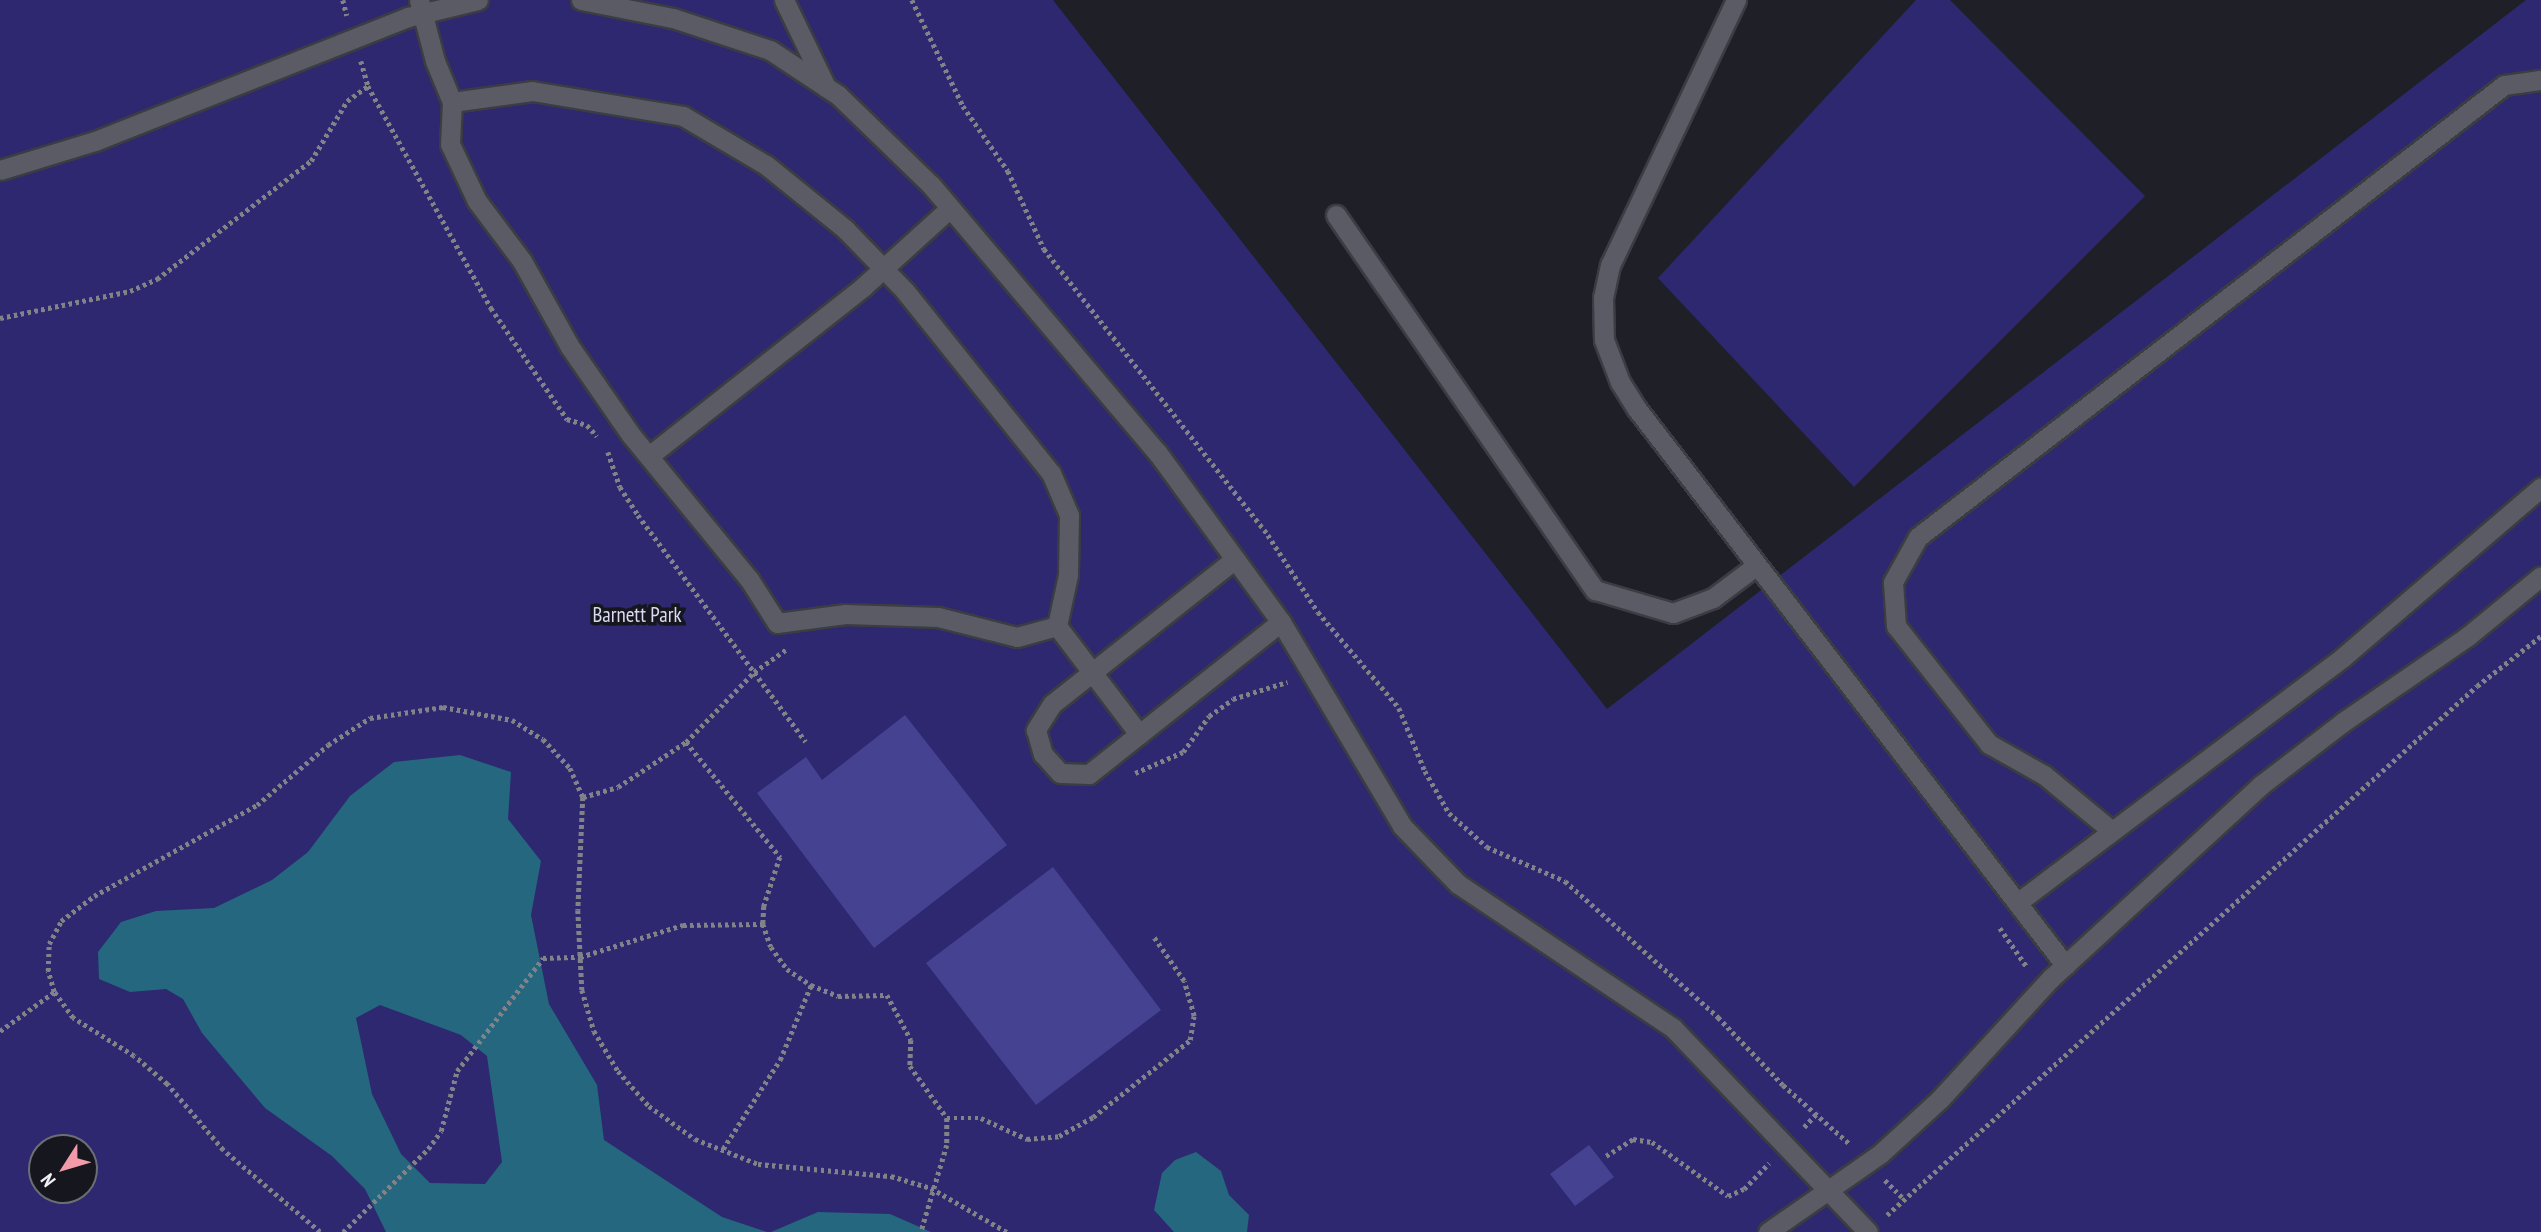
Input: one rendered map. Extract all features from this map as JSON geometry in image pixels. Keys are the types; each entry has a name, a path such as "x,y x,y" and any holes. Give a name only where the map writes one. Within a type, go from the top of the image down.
{"lane":[{"path":"0,170 95,141 355,39 420,7 478,0"},
{"path":"582,0 673,18 770,50 827,88 950,208 1157,452 1281,622 1402,826 1458,884 1674,1028 1868,1232"},
{"path":"784,0 827,88"},
{"path":"1736,0 1610,265 1603,308 1604,340 1620,382 1757,565 2065,965"},
{"path":"420,7 435,61 452,102 450,144 477,201 522,261 570,347 649,456 749,579 777,623 845,614 938,617 1017,637 1057,626"},
{"path":"2112,831 2045,775 1989,744 1896,626 1893,582 1917,537 2504,85 2541,80"},
{"path":"452,102 533,91 683,116 766,165 845,229 883,269 1051,473 1069,514 1068,575 1057,626 1139,734"},
{"path":"649,456 883,269 950,208"},
{"path":"1336,215 1595,590 1673,614 1713,598 1757,565"},
{"path":"2017,903 2343,657 2541,488"},
{"path":"1235,559 1052,704 1036,730 1043,754 1060,773 1090,774 1281,622"},
{"path":"1768,1232 1868,1162 1940,1099 2065,965 2261,785 2343,722 2468,636 2541,576"}],"path":[{"path":"342,0 368,86 499,319 567,419 587,425 600,440"},
{"path":"912,0 963,106 1007,171 1044,249 1268,535 1318,612 1399,708 1425,771 1449,813 1488,847 1565,881 1718,1017 1783,1085 1818,1112 1904,1199"},
{"path":"0,318 130,291 157,279 311,161 347,101 368,86"},
{"path":"606,447 618,472 620,487 806,742"},
{"path":"1890,1224 1886,1215 2467,695 2541,636"},
{"path":"583,797 618,787 686,742 754,672 799,640"},
{"path":"1126,775 1144,771 1182,751 1209,716 1233,699 1272,690 1310,670"},
{"path":"320,1232 223,1150 167,1084 134,1056 73,1018 54,992 48,971 50,944 61,921 94,896 257,805 328,745 370,718 443,707 512,720 543,739 570,768 583,797 580,957 582,989 594,1031 618,1071 649,1106 695,1139 758,1164 846,1169 931,1188 1007,1232"},
{"path":"686,742 780,857 763,924 771,947 787,969 811,985 838,996 887,995 911,1040 910,1066 947,1118 947,1144 931,1188 921,1232"},
{"path":"1994,915 2005,938 2042,988"},
{"path":"345,1230 428,1149 441,1131 457,1071 543,958 580,957 683,925 763,924"},
{"path":"947,1118 981,1118 1027,1139 1059,1136 1093,1116 1189,1040 1194,1016 1184,981 1153,936"},
{"path":"723,1149 780,1060 811,985"},
{"path":"0,1031 54,992"},
{"path":"1606,1156 1633,1139 1652,1142 1728,1196 1744,1189 1818,1112"}],"green space":[{"name":"Barnett Park","path":"0,0 1053,0 1607,709 2526,0 2541,0 2541,1232 0,1232"},
{"path":"1916,0 1950,0 2145,196 1854,487 1658,278"}],"water":[{"path":"460,755 511,772 508,819 541,861 531,915 549,1004 597,1085 604,1140 722,1217 767,1232 386,1232 365,1189 332,1156 265,1108 202,1033 183,999 166,989 130,992 99,979 98,952 121,922 156,911 214,908 272,880 308,852 350,796 394,762","holes":["380,1005 461,1035 487,1056 502,1162 485,1184 430,1183 401,1154 372,1094 356,1018"]},
{"path":"1196,1152 1221,1171 1229,1195 1249,1215 1247,1232 1174,1232 1154,1210 1162,1173 1175,1160"},
{"path":"818,1212 890,1214 931,1232 771,1232"}],"building":[{"path":"905,715 1007,845 874,948 757,793 806,757 822,780"},
{"path":"1053,867 1161,1010 1036,1105 926,963"},
{"path":"1589,1145 1614,1177 1575,1206 1550,1174"}]}
